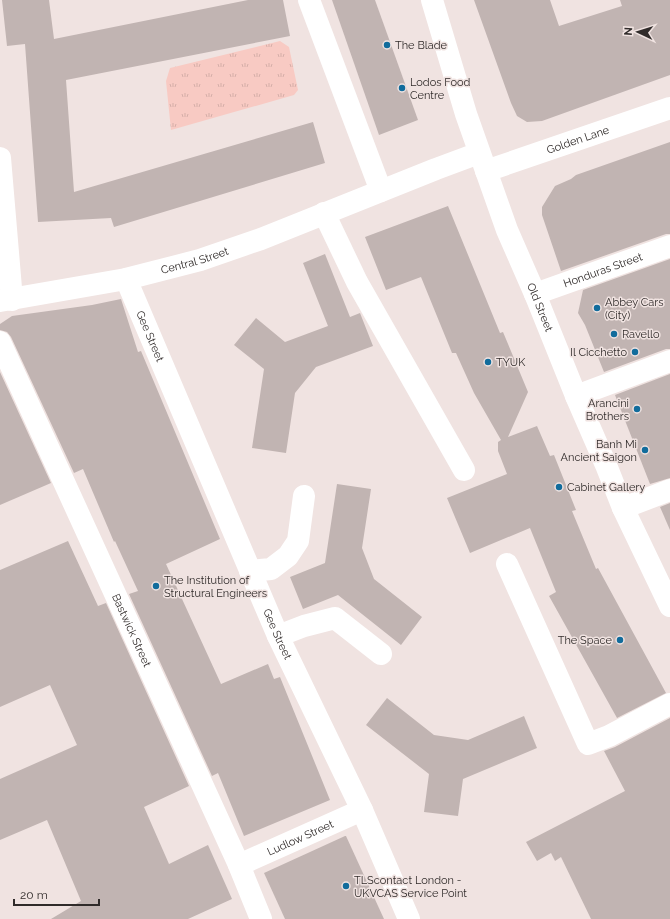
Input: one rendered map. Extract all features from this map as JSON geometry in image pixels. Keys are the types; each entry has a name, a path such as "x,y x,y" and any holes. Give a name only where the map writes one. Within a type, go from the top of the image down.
{"street":[{"path":"309,0 381,191"},
{"name":"Old Street","path":"432,0 466,114 507,230 623,508 670,606"},
{"name":"Golden Lane","path":"482,162 670,108"},
{"path":"0,158 6,300"},
{"name":"Central Street","path":"6,300 126,279 200,260 261,239 436,169 482,162"},
{"path":"324,214 357,282 464,470"},
{"name":"Honduras Street","path":"535,294 670,246"},
{"name":"Gee Street","path":"126,279 278,636 362,810 409,919"},
{"name":"Bastwick Street","path":"0,342 239,865 261,919"},
{"path":"576,396 670,361"},
{"path":"623,508 670,490"},
{"path":"250,571 271,569 288,556 298,541 304,496"},
{"path":"506,564 588,744 608,736 670,704"},
{"path":"278,636 304,626 336,618 382,654"},
{"name":"Ludlow Street","path":"239,865 362,810"}],"green space":[{"path":"280,41 289,47 298,90 294,95 171,130 166,81 170,68"}],"building":[{"path":"2,0 49,0 54,39 248,0 283,0 290,36 66,80 74,192 313,122 325,163 114,227 111,218 38,222 25,44 7,46"},
{"path":"332,0 375,0 418,120 379,135"},
{"path":"474,0 550,0 559,26 622,6 620,0 670,0 670,75 542,121 527,122 517,116 511,103"},
{"path":"670,142 670,234 666,234 561,271 542,215 542,207 555,186 571,179 576,175"},
{"path":"448,206 500,333 503,332 528,392 508,437 537,426 550,456 554,455 576,510 572,511 596,569 598,568 666,693 617,718 549,596 556,592 530,528 470,553 447,498 507,474 498,451 498,442 501,440 474,393 456,353 452,353 421,277 386,290 365,237"},
{"path":"325,254 350,317 360,313 373,346 316,367 295,393 286,453 252,448 264,369 234,345 256,318 285,342 328,326 303,263"},
{"path":"670,259 670,349 666,349 604,372 585,325 578,313 583,290"},
{"path":"121,299 138,352 141,351 220,539 166,564 221,684 268,664 274,679 280,677 330,800 244,836 218,773 212,776 129,594 138,591 115,541 114,542 83,469 74,473 11,337 7,332 0,330 0,324 12,316 92,305"},
{"path":"0,372 51,483 0,505"},
{"path":"670,374 670,478 650,484 615,395"},
{"path":"337,484 371,489 362,548 374,579 422,617 401,645 338,595 303,609 290,577 325,563"},
{"path":"670,503 670,530 660,507"},
{"path":"68,541 98,606 106,603 189,786 144,807 169,864 208,845 232,899 188,919 51,919 81,901 47,820 0,840 0,779 77,745 50,685 0,707 0,570"},
{"path":"387,698 434,735 468,740 524,716 537,748 463,779 458,816 424,812 429,774 366,725"},
{"path":"670,718 670,919 591,919 561,857 555,861 551,853 537,861 526,842 625,791 604,751 615,747"},
{"path":"345,836 384,919 285,919 264,873"}],"place":[{"name":"The Blade","path":"387,45"},
{"name":"Lodos Food Centre","path":"402,88"},
{"name":"Abbey Cars (City)","path":"597,308"},
{"name":"Ravello","path":"614,334"},
{"name":"Il Cicchetto","path":"635,352"},
{"name":"TYUK","path":"488,362"},
{"name":"Arancini Brothers","path":"637,409"},
{"name":"Banh Mi Ancient Saigon","path":"645,450"},
{"name":"Cabinet Gallery","path":"559,487"},
{"name":"The Institution of Structural Engineers","path":"156,586"},
{"name":"The Space","path":"620,640"},
{"name":"TLScontact London - UKVCAS Service Point","path":"346,886"}]}
